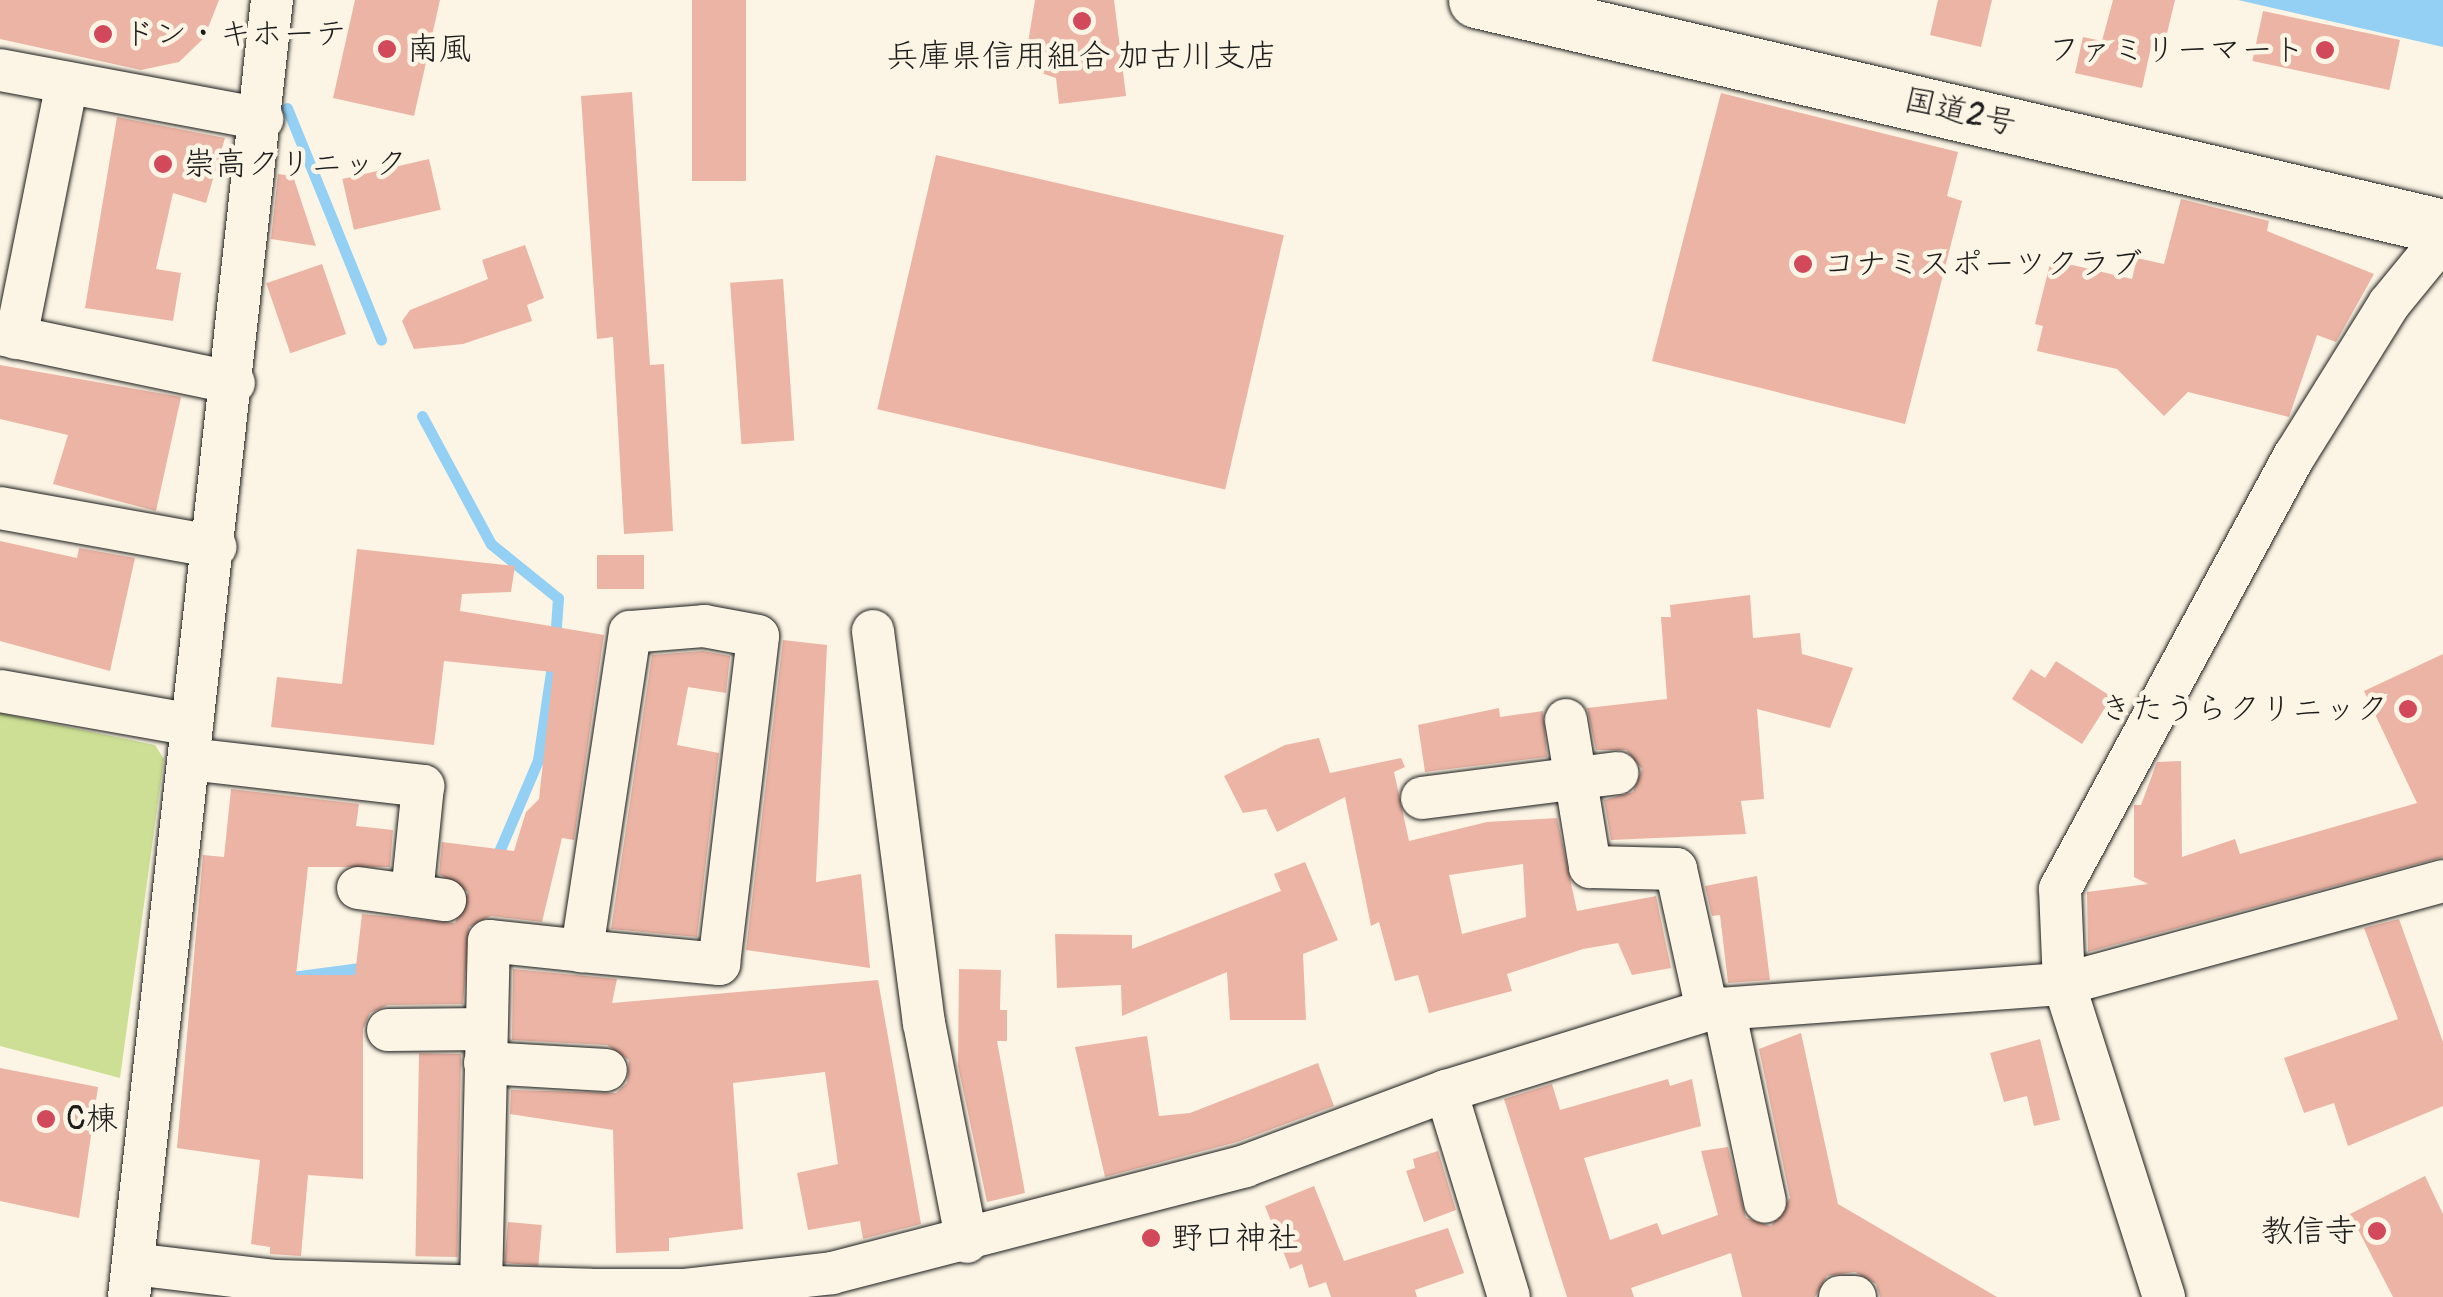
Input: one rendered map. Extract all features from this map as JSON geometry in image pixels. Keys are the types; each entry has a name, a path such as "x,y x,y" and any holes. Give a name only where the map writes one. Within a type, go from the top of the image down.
{"highway":[{"name":"国道2号","path":"1476,0 2443,227"}],"street":[{"path":"272,0 234,383 131,1281 683,1293 832,1273 967,1242 1244,1166 1446,1091 1716,1009 2064,984 2443,881"},
{"path":"0,70 262,119"},
{"path":"67,83 8,336 234,383"},
{"path":"2164,1297 2064,984 2060,889 2296,455 2388,304 2443,238"},
{"path":"0,508 216,546"},
{"path":"463,1290 486,1046 489,941 582,951 719,964 758,636 704,626 630,632 582,951"},
{"path":"873,632 924,1024 967,1242"},
{"path":"0,691 191,742 423,786 428,898 358,888"},
{"path":"1566,720 1590,867 1676,869 1765,1202"},
{"path":"1422,798 1618,773"},
{"path":"388,1030 606,1070"},
{"path":"1446,1091 1509,1297"},
{"path":"1840,1297 1855,1297"}],"green space":[{"path":"0,713 155,745 164,759 120,1078 0,1046"}],"water":[{"path":"2238,0 2443,0 2443,47"}],"building":[{"name":"ドン・キホーテ","path":"0,0 219,0 204,38 179,62 141,70 0,39"},
{"name":"南風","path":"355,0 440,0 414,116 333,98"},
{"path":"692,0 746,0 746,181 692,181"},
{"path":"1035,0 1114,0 1126,96 1059,104 1056,78 1024,67"},
{"path":"1938,0 1992,0 1981,47 1930,35"},
{"path":"2113,0 2175,0 2163,50 2151,47 2142,88 2075,73 2083,37 2102,41"},
{"name":"ファミリーマート","path":"2263,11 2400,40 2389,90 2252,61"},
{"path":"632,92 650,365 664,364 673,531 624,534 613,337 597,339 581,96"},
{"path":"1721,93 1958,152 1947,196 1962,201 1905,424 1652,361"},
{"name":"崇高クリニック","path":"117,117 225,138 206,203 173,193 156,269 181,273 173,321 85,308"},
{"path":"936,155 1284,235 1225,490 877,409"},
{"path":"429,159 441,210 354,230 342,179"},
{"path":"278,174 293,176 316,246 271,239"},
{"path":"2181,199 2269,221 2267,231 2374,274 2336,342 2317,335 2289,417 2188,392 2164,416 2117,369 2037,351 2043,326 2035,324 2051,260 2132,279 2137,258 2164,264"},
{"path":"525,245 544,298 527,305 532,321 463,344 414,349 402,321 410,310 488,279 482,260"},
{"path":"322,264 346,334 290,353 266,283"},
{"path":"783,279 794,441 741,444 730,283"},
{"path":"0,365 181,397 156,511 53,484 68,435 0,419"},
{"path":"0,541 77,558 79,548 135,558 110,671 0,641"},
{"path":"357,549 515,566 511,592 462,594 460,611 604,635 574,840 562,838 542,922 491,916 469,927 463,1004 388,1005 370,1013 363,1029 363,1179 308,1175 301,1256 270,1254 270,1247 251,1244 260,1160 177,1148 203,855 224,857 231,789 359,804 356,826 393,830 390,867 308,867 296,975 355,975 362,914 455,923 468,892 439,874 442,842 514,851 526,812 539,799 553,672 444,661 434,745 271,727 277,677 342,684"},
{"path":"597,555 644,555 644,589 597,589"},
{"path":"1750,595 1753,638 1800,633 1802,654 1853,668 1830,728 1757,709 1764,799 1741,801 1746,834 1611,840 1604,800 1633,792 1642,769 1626,750 1596,750 1587,708 1667,699 1661,617 1671,617 1670,605"},
{"path":"783,640 827,645 816,882 861,874 870,968 746,950"},
{"path":"703,651 730,656 726,693 688,687 677,745 719,753 697,937 611,929 652,655"},
{"path":"2443,654 2443,857 2088,952 2087,892 2148,884 2134,877 2134,805 2141,805 2157,762 2181,761 2182,857 2235,839 2240,854 2417,803 2364,691"},
{"path":"2056,661 2112,697 2082,744 2012,699 2031,669 2045,678"},
{"path":"1499,708 1500,717 1543,711 1547,757 1425,772 1418,725"},
{"path":"1319,738 1330,773 1401,758 1405,767 1394,772 1409,841 1487,822 1557,818 1577,911 1656,896 1671,968 1632,975 1618,943 1583,949 1507,974 1512,991 1429,1013 1418,975 1395,981 1379,922 1371,926 1345,797 1277,832 1266,809 1243,813 1224,776 1285,745","holes":["1523,864 1526,917 1462,934 1449,875"]},
{"path":"1305,862 1338,940 1303,954 1306,1020 1230,1020 1227,972 1122,1016 1121,985 1057,988 1055,934 1132,935 1132,949 1281,891 1274,874"},
{"path":"1757,876 1770,980 1728,983 1720,915 1712,916 1705,886"},
{"path":"2399,919 2443,1042 2443,1106 2348,1146 2334,1103 2304,1113 2284,1058 2398,1019 2364,928"},
{"path":"513,969 617,979 612,1003 878,980 921,1224 863,1239 860,1221 808,1230 797,1173 838,1164 825,1072 733,1083 743,1229 669,1238 669,1251 616,1253 613,1130 510,1114 511,1090 616,1093 627,1083 629,1060 607,1045 512,1040"},
{"path":"959,969 1001,970 1000,1010 1007,1010 1007,1041 997,1041 1025,1193 987,1202 958,1066"},
{"path":"1801,1033 1838,1204 1997,1297 1880,1297 1876,1284 1855,1272 1827,1276 1815,1297 1742,1297 1731,1253 1631,1288 1634,1297 1567,1297 1504,1099 1552,1084 1560,1110 1668,1079 1670,1086 1692,1079 1701,1126 1584,1158 1610,1240 1657,1223 1662,1235 1718,1215 1701,1151 1728,1147 1746,1218 1771,1226 1790,1198 1759,1049"},
{"path":"1147,1036 1159,1116 1190,1113 1318,1063 1334,1106 1237,1142 1105,1177 1075,1047"},
{"path":"2040,1039 2060,1120 2034,1126 2027,1096 2004,1102 1990,1053"},
{"path":"419,1053 461,1054 457,1257 415,1256"},
{"name":"C棟","path":"0,1068 98,1087 79,1218 0,1201"},
{"path":"1438,1151 1456,1210 1424,1222 1406,1171 1415,1168 1413,1159"},
{"path":"2425,1176 2443,1214 2443,1297 2393,1297 2350,1214"},
{"path":"1314,1186 1344,1261 1448,1228 1464,1273 1415,1290 1417,1297 1331,1297 1326,1282 1309,1288 1302,1264 1290,1269 1265,1206"},
{"path":"508,1222 542,1225 538,1266 504,1263"}],"waterway":[{"path":"287,108 381,340"},
{"path":"422,416 491,544 558,598 555,641"},
{"path":"495,861 538,760 553,659"},
{"path":"292,977 367,967"}],"place":[{"name":"兵庫県信用組合 加古川支店","path":"1082,21"},
{"name":"ドン・キホーテ","path":"103,34"},
{"name":"南風","path":"387,49"},
{"name":"ファミリーマート","path":"2325,50"},
{"name":"崇高クリニック","path":"163,164"},
{"name":"コナミスポーツクラブ","path":"1803,264"},
{"name":"きたうらクリニック","path":"2408,709"},
{"name":"C棟","path":"46,1119"},
{"name":"教信寺","path":"2377,1231"},
{"name":"野口神社","path":"1151,1238"}]}
